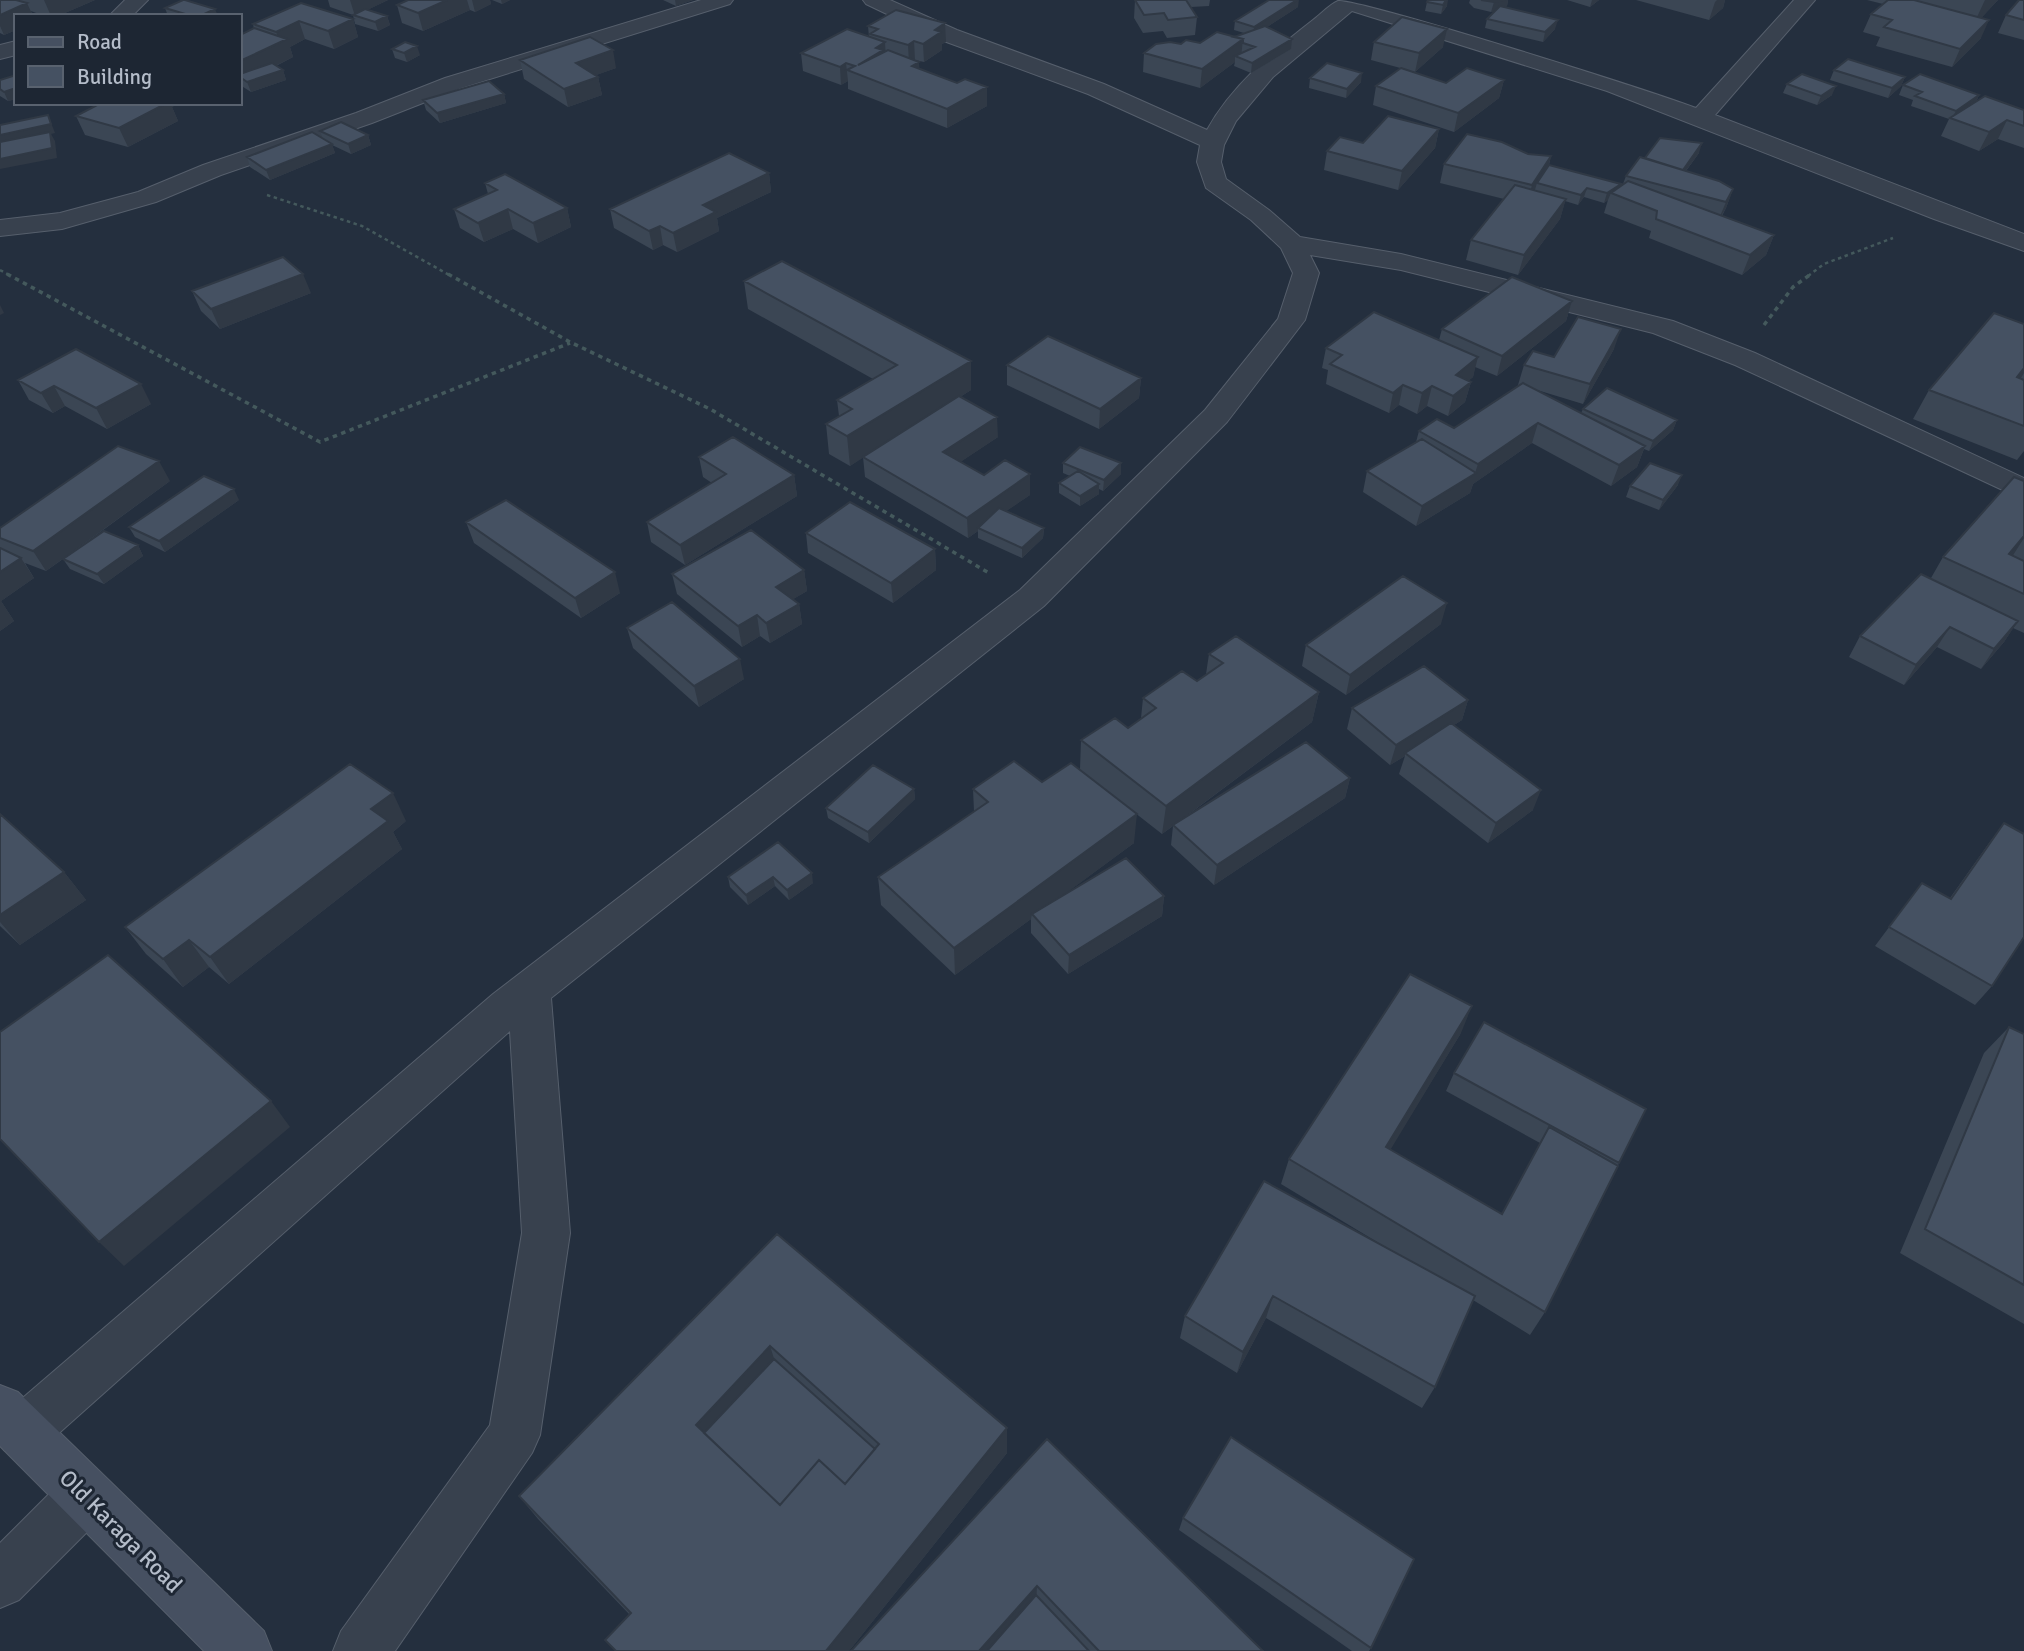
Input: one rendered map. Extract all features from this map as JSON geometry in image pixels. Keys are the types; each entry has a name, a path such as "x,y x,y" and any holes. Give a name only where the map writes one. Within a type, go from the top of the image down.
{"street":[{"path":"121,14 138,0"},
{"path":"0,228 62,220 147,197 212,170 364,118 453,83 723,0"},
{"path":"873,0 948,35 1096,89 1214,142"},
{"path":"1701,117 1805,0"},
{"path":"11,1421 529,991 1032,598 1216,416 1291,320 1306,273 1292,244 1260,215 1215,183 1209,161 1214,142 1226,114 1257,80 1351,1 1535,57 1701,117 1933,212 2024,243"},
{"path":"1292,244 1401,262 1592,307 1663,327 1745,359 2024,490"},
{"path":"361,1651 514,1435 546,1233 529,991"},
{"name":"Old Karaga Road","path":"11,1421 244,1651"},
{"path":"0,1581 85,1496"}],"path":[{"path":"265,194 362,226 570,342 709,409 1032,598"},
{"path":"1745,359 1761,329 1793,288 1824,264 1891,239 1933,212"},
{"path":"0,270 320,442 570,342"}],"building":[{"path":"0,0 16,0 27,3 0,15"},
{"path":"185,0 215,9 204,14 185,14 165,8"},
{"path":"408,0 447,0 418,13 397,5"},
{"path":"1135,0 1186,0 1197,17 1168,20 1164,13 1144,15"},
{"path":"1269,0 1297,0 1254,27 1235,21"},
{"path":"1446,0 1443,5 1427,2"},
{"path":"1888,0 1914,0 1989,20 1960,49 1884,27 1892,20 1871,14"},
{"path":"2019,0 2024,0 2024,20 2006,15"},
{"path":"301,3 353,19 328,31 299,21 276,32 253,24"},
{"path":"1500,6 1558,20 1545,32 1487,19"},
{"path":"365,9 387,16 375,22 353,15"},
{"path":"896,10 945,23 935,30 941,32 923,44 914,41 908,45 870,34 878,29 868,26"},
{"path":"1402,17 1447,29 1419,53 1374,42"},
{"path":"1265,26 1292,39 1252,63 1235,56 1255,47 1234,37"},
{"path":"254,28 287,39 242,60 242,34"},
{"path":"847,29 885,42 876,48 883,50 858,65 888,50 919,62 912,66 957,83 965,79 987,87 947,109 847,70 855,66 846,63 840,67 801,53"},
{"path":"1217,32 1243,39 1202,69 1144,53 1156,44 1181,44 1186,40 1200,43"},
{"path":"590,37 613,50 576,63 598,77 564,89 520,60"},
{"path":"405,42 417,46 404,53 392,49"},
{"path":"1848,59 1905,77 1892,88 1834,70"},
{"path":"272,63 283,70 247,82 242,78 242,73"},
{"path":"1327,63 1362,73 1347,89 1310,78"},
{"path":"1401,68 1446,83 1467,68 1504,80 1458,113 1376,86"},
{"path":"1802,74 1836,86 1821,96 1787,84"},
{"path":"1920,74 1979,95 1956,111 1915,96 1922,92 1903,85"},
{"path":"14,76 14,89 4,92 0,89 0,80"},
{"path":"489,81 504,94 437,113 423,100"},
{"path":"1985,96 2024,110 2024,126 2007,120 1989,132 1950,118"},
{"path":"97,105 163,105 119,128 76,116"},
{"path":"48,115 51,124 0,135 0,125"},
{"path":"1388,116 1439,129 1402,171 1327,151 1340,137 1363,143"},
{"path":"341,122 368,135 348,144 320,131"},
{"path":"50,132 52,148 0,159 0,142"},
{"path":"312,132 332,144 266,170 247,157"},
{"path":"1467,134 1502,142 1528,154 1551,156 1532,185 1444,164"},
{"path":"1660,138 1702,143 1683,170 1645,158"},
{"path":"729,153 769,173 703,205 716,212 673,233 660,226 649,231 610,209"},
{"path":"1640,157 1719,181 1733,189 1726,202 1626,176"},
{"path":"1549,165 1621,184 1607,193 1587,188 1581,195 1537,183"},
{"path":"505,174 567,208 533,223 508,209 478,223 454,209 497,190 485,183"},
{"path":"1628,181 1774,235 1750,255 1656,219 1657,211 1611,193"},
{"path":"1515,185 1566,199 1524,255 1471,240"},
{"path":"283,257 303,274 211,309 192,291"},
{"path":"782,261 971,361 847,436 826,424 852,409 837,400 897,365 744,281"},
{"path":"1512,277 1572,301 1502,356 1442,329"},
{"path":"1374,312 1478,357 1456,375 1471,382 1453,396 1432,386 1422,393 1403,385 1393,393 1330,364 1342,355 1326,348"},
{"path":"1994,313 2024,324 2024,368 2017,377 2024,380 2024,426 1929,390"},
{"path":"1578,317 1621,329 1590,384 1524,365 1533,351 1554,357"},
{"path":"1048,336 1141,378 1100,409 1007,365"},
{"path":"76,349 141,384 96,408 54,386 41,393 18,380"},
{"path":"1523,383 1645,446 1619,465 1538,423 1478,464 1419,431 1437,419 1454,428"},
{"path":"1607,388 1677,420 1653,441 1583,409"},
{"path":"959,396 997,417 943,452 984,475 1005,460 1030,474 967,518 863,457"},
{"path":"733,437 794,475 680,545 647,522 726,474 699,457"},
{"path":"1422,439 1476,473 1422,506 1367,471"},
{"path":"118,446 159,461 33,551 0,538 0,528"},
{"path":"1080,447 1121,463 1104,480 1063,463"},
{"path":"1650,463 1682,475 1663,500 1630,486"},
{"path":"1078,471 1099,484 1080,496 1059,483"},
{"path":"204,476 234,489 159,541 129,527"},
{"path":"2014,477 2024,481 2024,536 2009,554 2024,561 2024,594 1943,557"},
{"path":"506,500 615,572 575,598 466,522"},
{"path":"850,502 935,549 891,583 806,533"},
{"path":"999,508 1044,528 1022,548 978,528"},
{"path":"751,530 804,570 776,587 799,604 766,623 757,615 738,626 672,574"},
{"path":"104,531 138,545 97,574 63,559"},
{"path":"0,548 21,558 0,572"},
{"path":"1921,574 2018,621 1994,649 1950,627 1916,665 1860,636"},
{"path":"1403,576 1447,603 1350,675 1306,645"},
{"path":"672,602 740,659 694,686 627,628"},
{"path":"1236,636 1319,692 1166,806 1081,740 1115,718 1128,728 1156,708 1143,698 1182,671 1197,681 1223,663 1209,654"},
{"path":"1424,666 1468,700 1396,745 1352,708"},
{"path":"1451,723 1541,790 1496,823 1405,753"},
{"path":"1306,742 1350,778 1217,865 1173,825"},
{"path":"1014,761 1042,782 1071,763 1137,814 954,948 878,877 988,802 973,789"},
{"path":"350,764 393,793 371,809 388,821 210,957 189,940 163,959 125,927"},
{"path":"873,765 914,789 868,832 826,808"},
{"path":"0,814 64,872 0,915"},
{"path":"2004,823 2024,834 2024,937 1992,986 1889,927 1922,883 1951,899"},
{"path":"778,842 812,873 787,890 773,877 746,895 728,877"},
{"path":"1126,858 1164,896 1069,955 1032,914"},
{"path":"108,955 271,1101 99,1242 0,1139 0,1032"},
{"path":"1410,974 1472,1006 1386,1147 1502,1214 1549,1127 1618,1166 1545,1312 1289,1159"},
{"path":"1484,1022 1646,1109 1619,1163 1454,1073"},
{"path":"2009,1027 2024,1034 2024,1285 1925,1229"},
{"path":"1264,1181 1475,1296 1435,1387 1273,1296 1243,1352 1185,1316"},
{"path":"777,1234 1007,1428 826,1651 616,1651 605,1640 631,1613 519,1496","holes":["770,1346 879,1444 845,1484 819,1460 780,1505 696,1425"]},
{"path":"774,1359 875,1449 845,1484 819,1460 780,1505 704,1433"},
{"path":"1231,1437 1414,1559 1371,1648 1183,1518"},
{"path":"1047,1439 1263,1651 1099,1651 1037,1586 979,1651 851,1651"},
{"path":"1036,1595 1089,1651 987,1651"}]}
